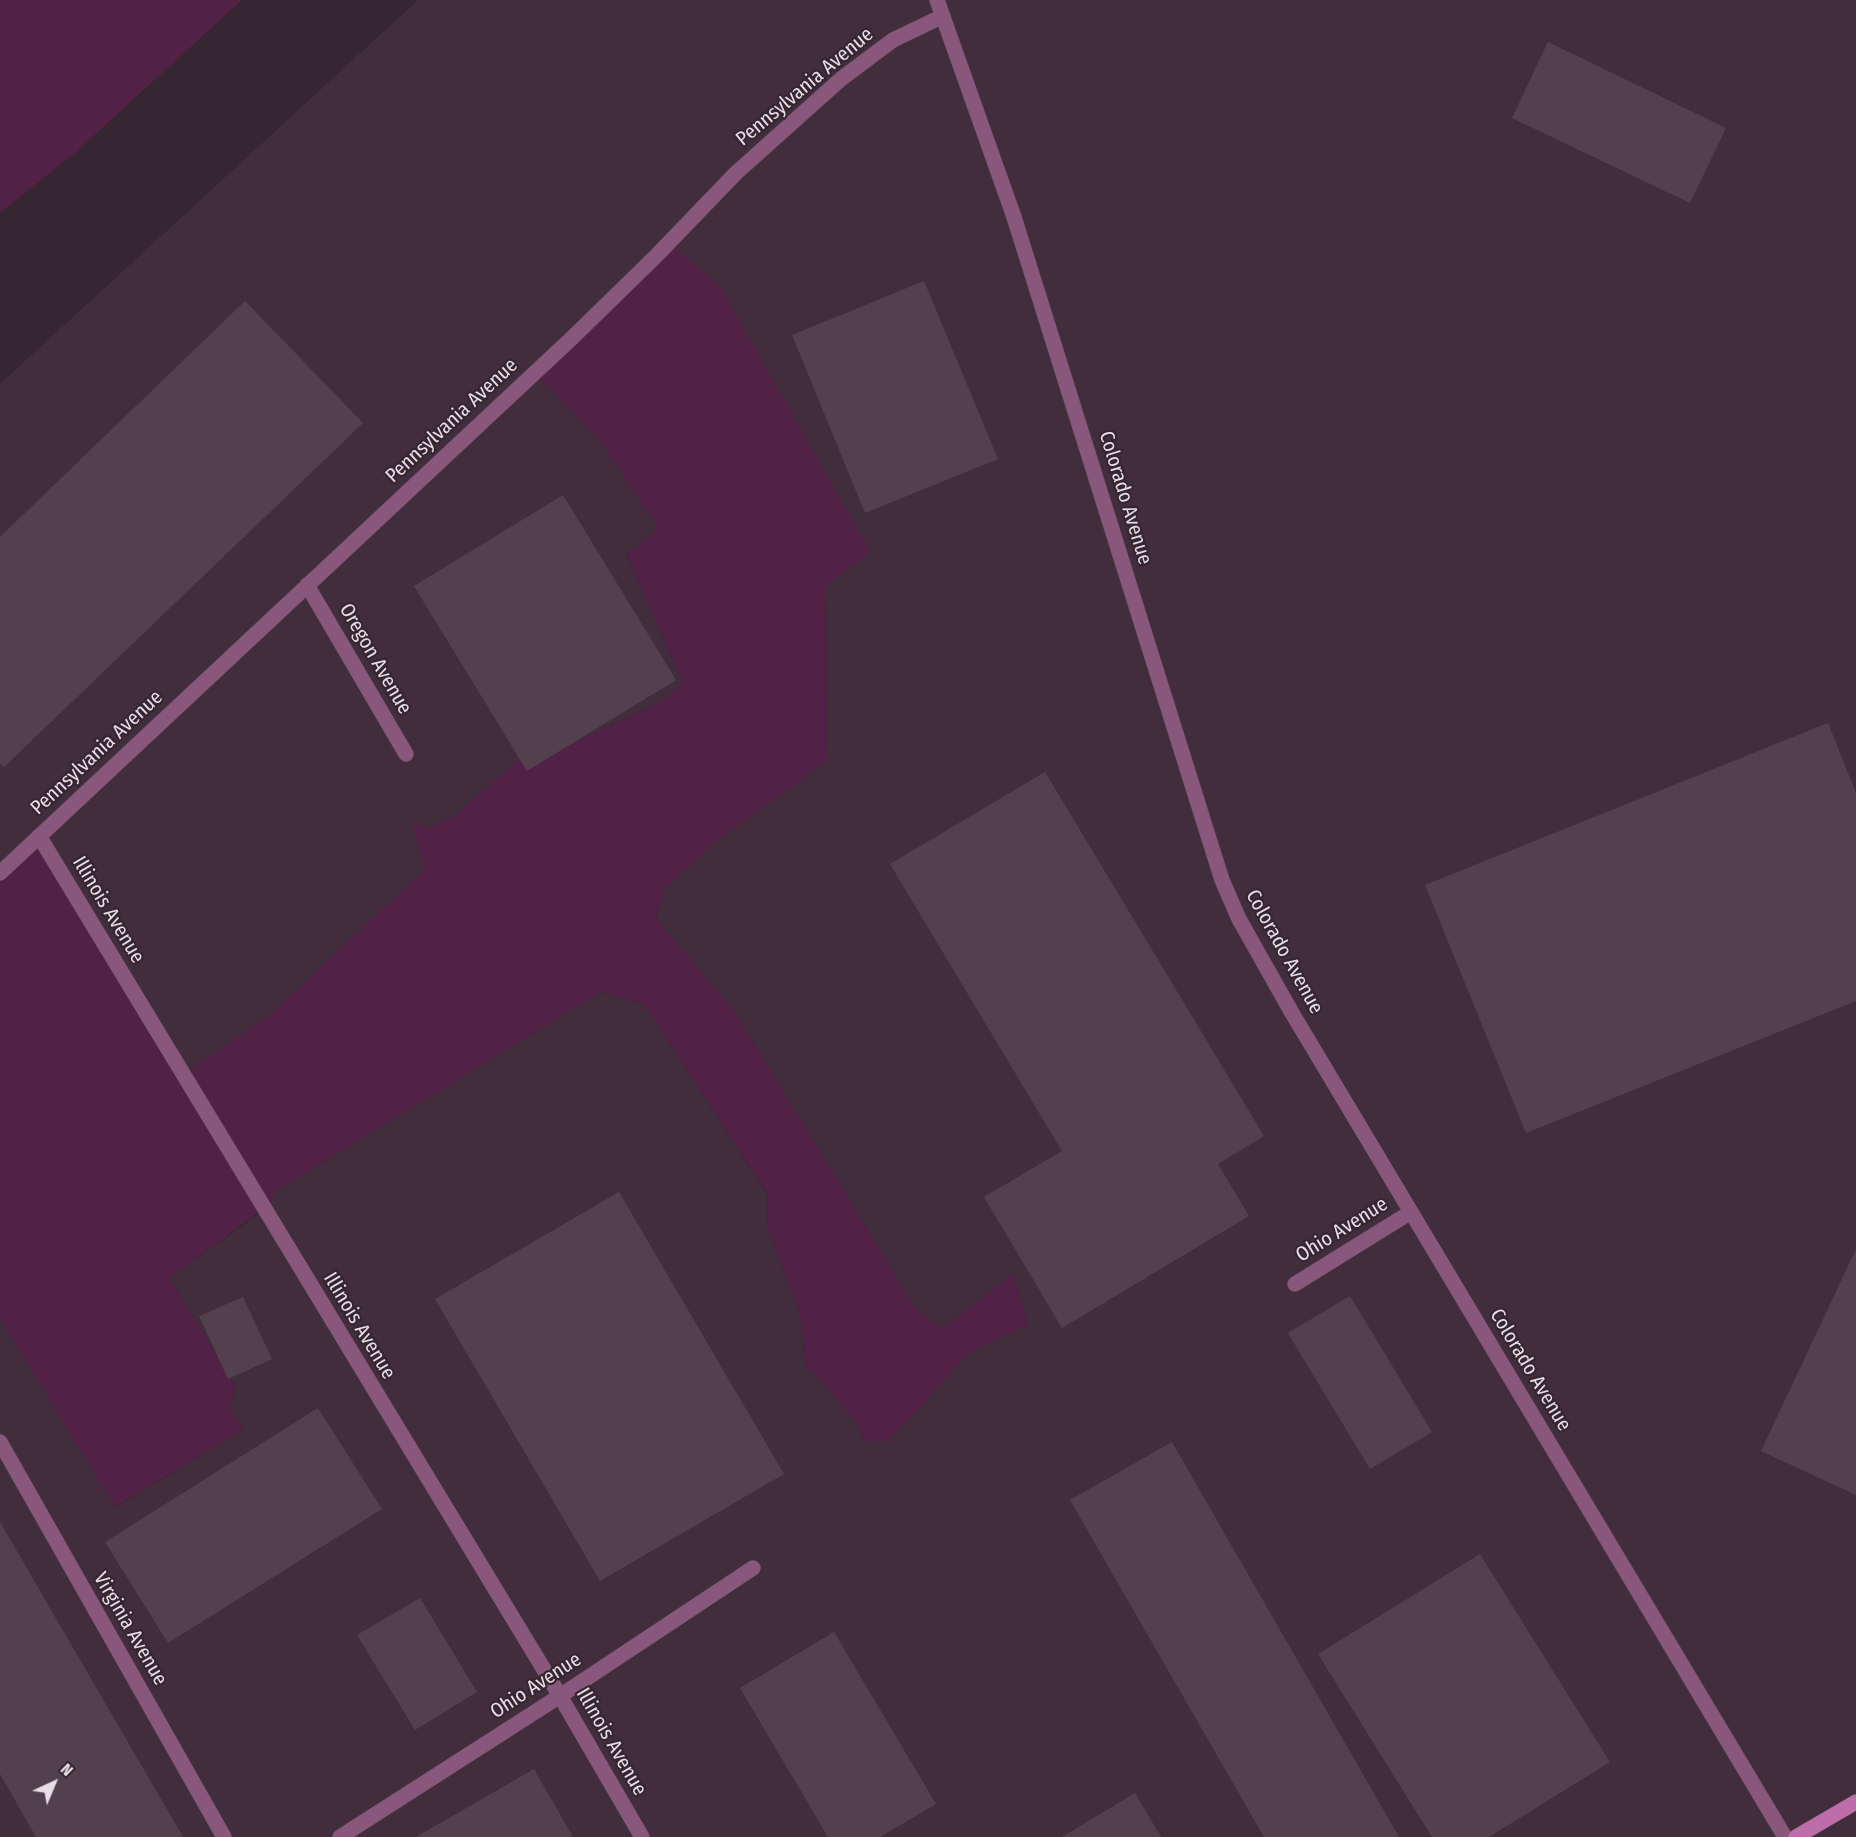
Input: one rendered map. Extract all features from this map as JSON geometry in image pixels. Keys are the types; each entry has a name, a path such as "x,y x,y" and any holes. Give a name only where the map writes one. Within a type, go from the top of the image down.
{"main road":[{"path":"1796,1837 1856,1802"}],"street":[{"name":"Colorado Avenue","path":"937,0 980,117 1029,262 1222,880 1239,919 1262,963 1785,1837"},
{"name":"Pennsylvania Avenue","path":"0,873 572,338 735,174 841,79 893,40 943,16"},
{"name":"Oregon Avenue","path":"308,585 406,754"},
{"name":"Illinois Avenue","path":"39,836 560,1696 642,1837"},
{"name":"Ohio Avenue","path":"1295,1284 1411,1212"},
{"name":"Virginia Avenue","path":"0,1442 224,1837"},
{"name":"Ohio Avenue","path":"340,1837 560,1696 753,1568"}],"shaded area":[{"path":"0,0 242,0 77,151 0,213"},
{"path":"418,0 1856,0 1856,1837 0,1837 0,1319 116,1507 243,1430 230,1407 236,1388 170,1278 267,1208 275,1192 601,992 644,1004 767,1194 768,1229 800,1314 806,1369 821,1380 857,1424 864,1441 889,1441 970,1352 1028,1325 1014,1274 943,1328 916,1309 735,1012 656,918 665,889 714,843 827,761 826,586 538,376 600,441 658,528 626,554 683,683 660,703 528,763 518,760 456,815 429,828 424,870 268,1017 187,1072 0,877 0,384"},
{"path":"671,243 719,285 871,552 826,586 827,761 714,843 665,889 656,918 735,1012 916,1309 943,1328 1014,1274 1028,1325 970,1352 889,1441 864,1441 857,1424 821,1380 806,1369 800,1314 768,1229 767,1193 644,1004 601,992 275,1192 267,1208 170,1278 236,1388 230,1407 243,1430 115,1507 0,1319 0,877 37,843 187,1072 268,1017 424,870 413,823 429,828 456,815 518,760 528,763 660,703 683,683 626,554 658,528 600,441 538,376"}],"building":[{"path":"1548,42 1726,128 1690,203 1512,118"},
{"path":"924,281 998,459 865,513 792,335"},
{"path":"245,301 363,423 4,767 0,763 0,537"},
{"path":"563,495 676,680 527,771 414,586"},
{"path":"1828,723 1856,793 1856,1001 1526,1133 1425,885"},
{"path":"1045,772 1264,1136 1218,1164 1249,1216 1062,1328 984,1197 1062,1151 890,864"},
{"path":"619,1192 784,1474 600,1581 435,1299"},
{"path":"1856,1249 1856,1495 1761,1451"},
{"path":"1350,1296 1432,1432 1370,1469 1288,1333"},
{"path":"243,1297 272,1359 228,1379 199,1316"},
{"path":"318,1408 382,1509 168,1643 105,1542"},
{"path":"1172,1442 1399,1837 1264,1837 1070,1500"},
{"path":"0,1522 183,1837 36,1837 0,1774"},
{"path":"1480,1554 1610,1762 1489,1837 1432,1837 1318,1654"},
{"path":"420,1598 477,1692 415,1730 357,1635"},
{"path":"834,1632 936,1804 880,1837 828,1837 740,1688"},
{"path":"534,1769 573,1837 416,1837"},
{"path":"1135,1793 1161,1837 1062,1837"}]}
